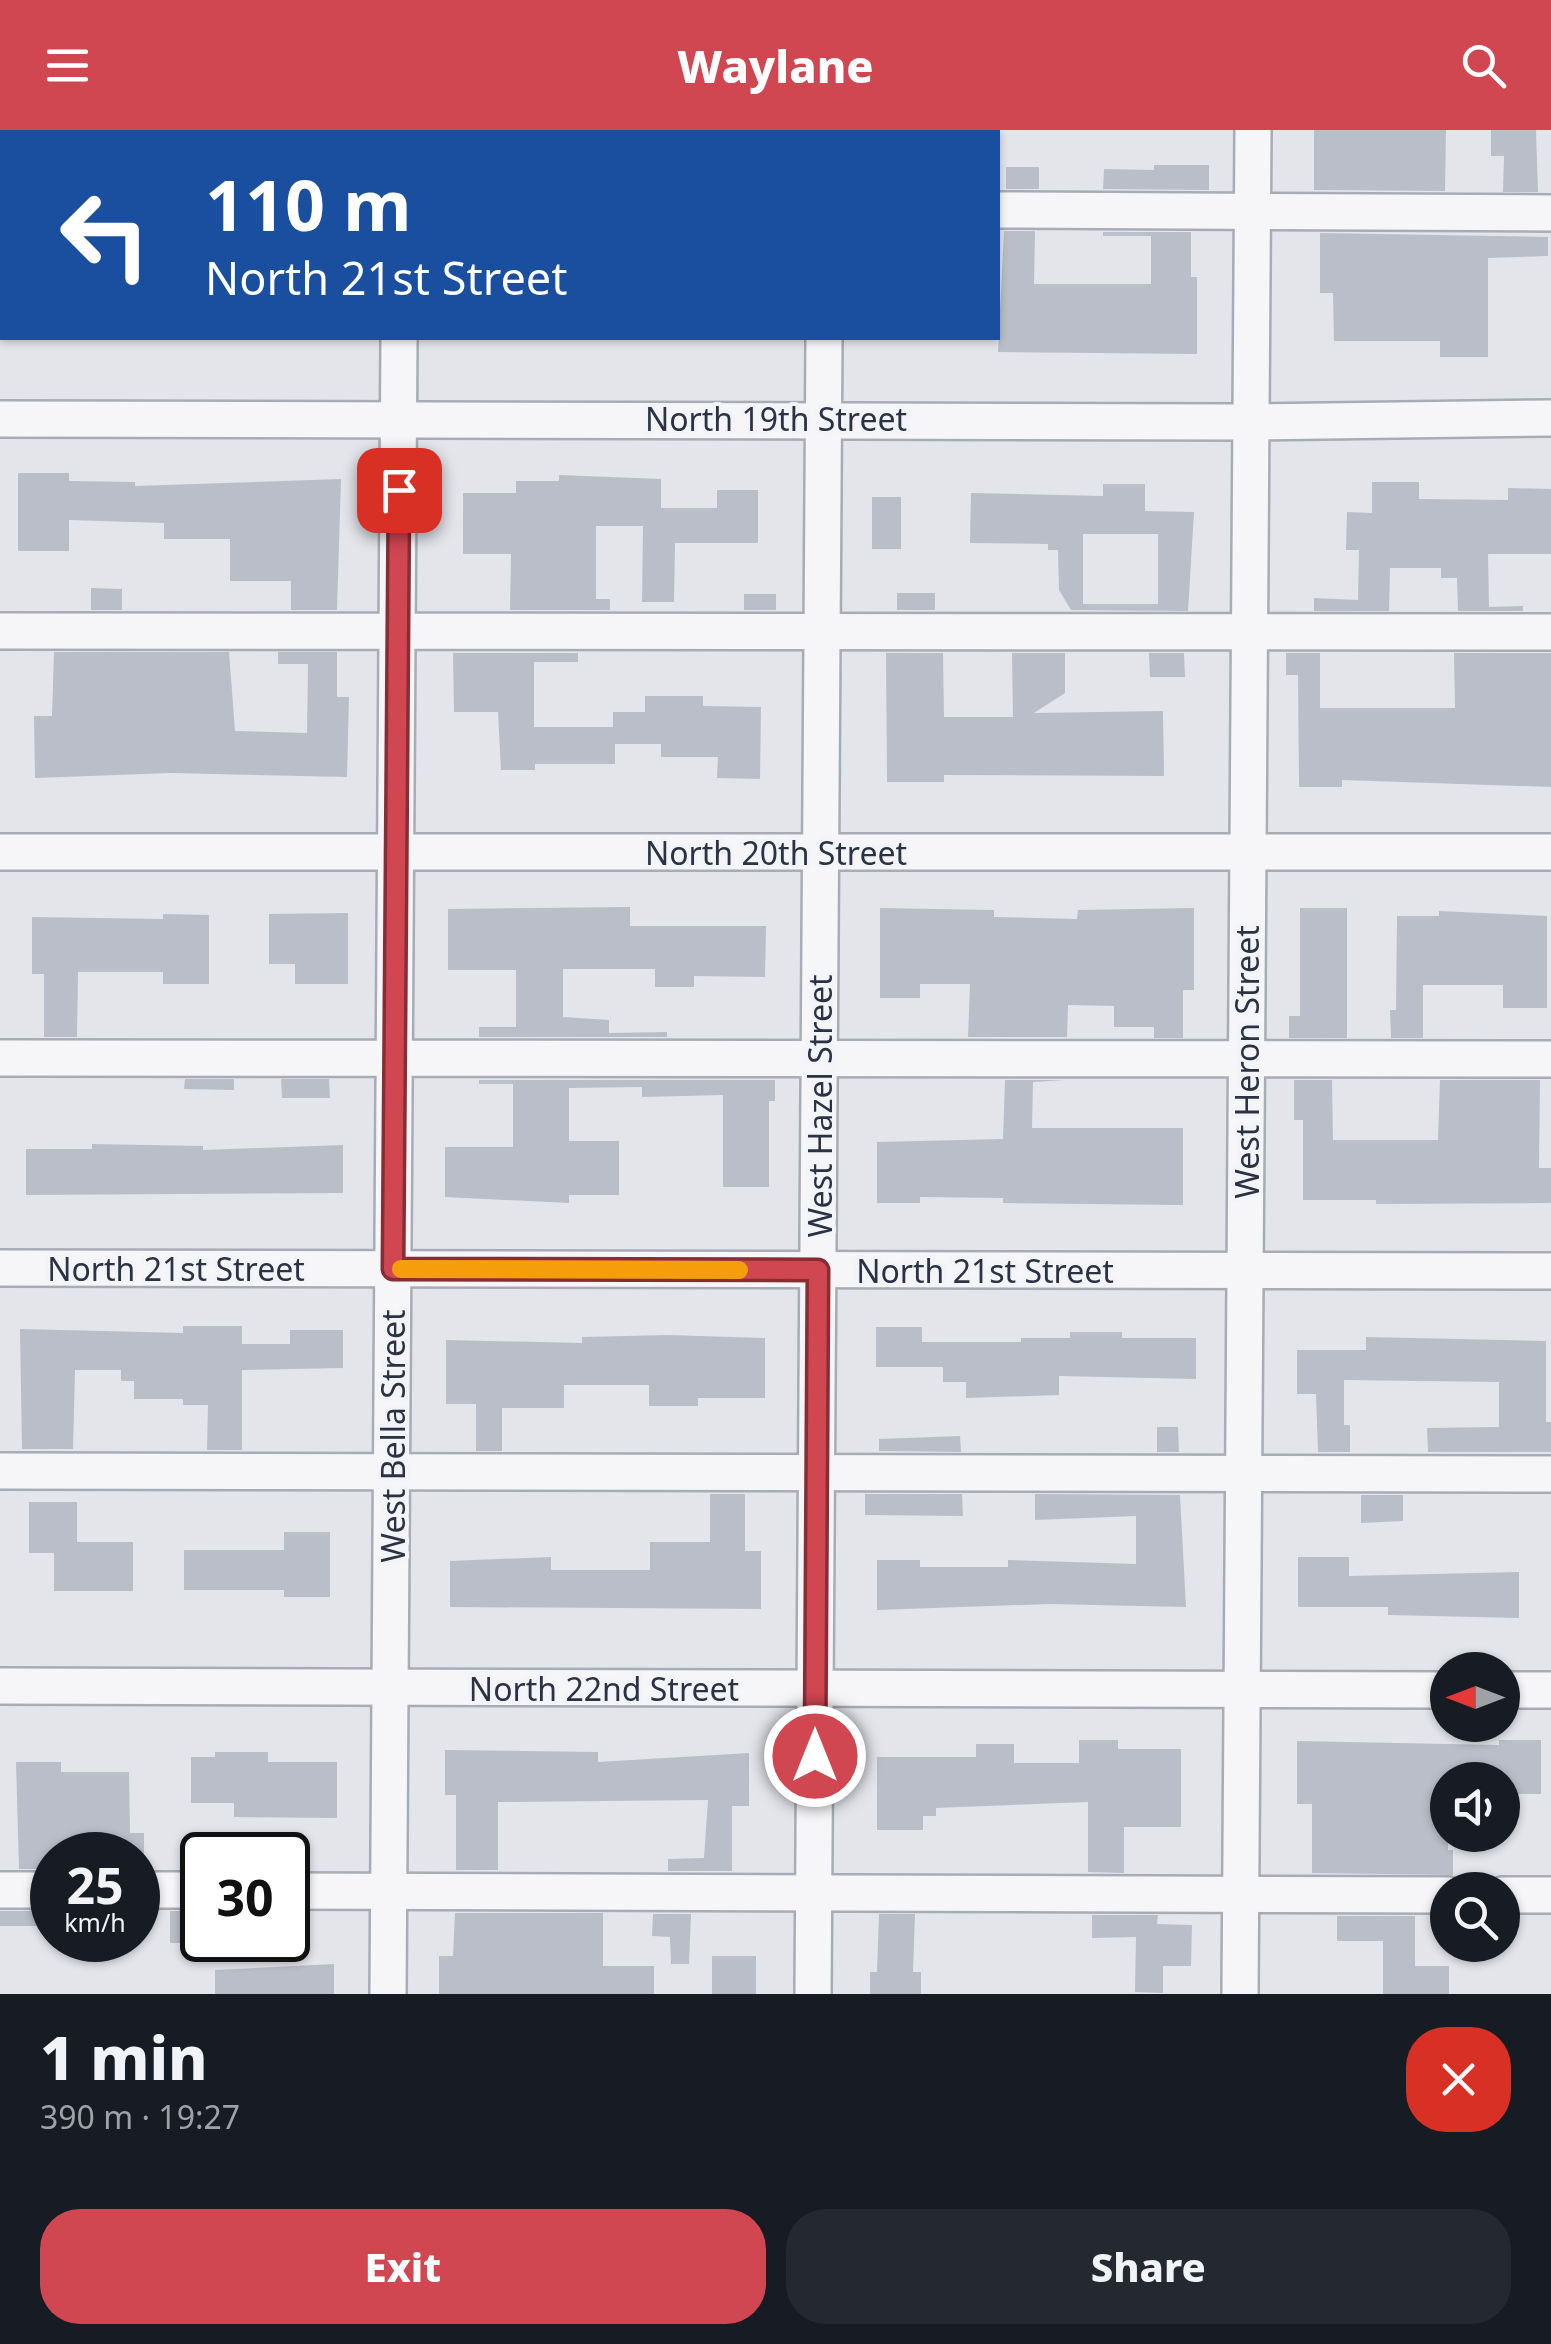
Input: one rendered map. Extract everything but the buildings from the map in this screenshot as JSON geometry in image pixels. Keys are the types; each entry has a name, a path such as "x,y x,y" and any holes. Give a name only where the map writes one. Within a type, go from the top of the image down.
{"street":[{"name":"West Heron Street","path":"1240,1994 1252,130"},
{"path":"1000,210 1551,213"},
{"name":"West Bella Street","path":"388,1994 400,340"},
{"name":"West Hazel Street","path":"813,1994 824,340"},
{"name":"North 19th Street","path":"0,419 1250,422 1551,418"},
{"path":"0,631 1551,632"},
{"name":"North 20th Street","path":"0,852 1551,852"},
{"path":"0,1058 1551,1059"},
{"name":"North 21st Street","path":"0,1268 1551,1272"},
{"path":"0,1471 1551,1474"},
{"name":"North 22nd Street","path":"0,1686 1430,1690"},
{"path":"1520,1690 1551,1690"},
{"path":"0,1890 30,1890"},
{"path":"310,1890 1430,1895"},
{"path":"1520,1895 1551,1896"}],"slow traffic":[{"path":"401,1269 739,1270"}],"route":[{"path":"399,490 393,1269 818,1270 815,1756"}]}
